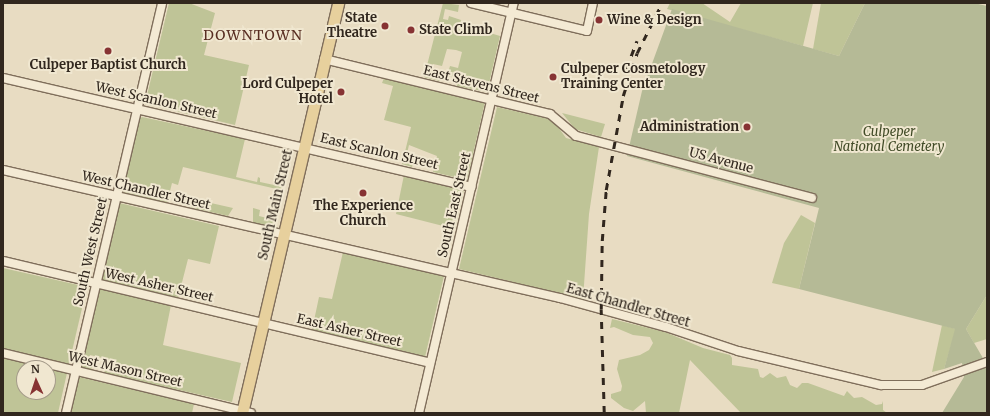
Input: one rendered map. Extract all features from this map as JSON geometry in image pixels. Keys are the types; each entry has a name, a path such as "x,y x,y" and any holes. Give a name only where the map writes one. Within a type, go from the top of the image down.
{"main road":[{"name":"South Main Street","path":"245,412 283,234 338,3"}],"street":[{"name":"South West Street","path":"66,413 136,108 162,3"},
{"path":"471,3 587,31 593,3"},
{"name":"South East Street","path":"418,413 514,3"},
{"name":"East Stevens Street","path":"324,59 552,114 574,136 624,148"},
{"name":"West Scanlon Street","path":"3,78 304,147"},
{"name":"East Scanlon Street","path":"304,147 472,187"},
{"name":"US Avenue","path":"624,148 812,198"},
{"name":"West Chandler Street","path":"3,170 283,234"},
{"name":"East Chandler Street","path":"283,234 601,309 666,327 738,351 881,385 922,385 987,362"},
{"name":"West Asher Street","path":"3,261 263,323"},
{"name":"East Asher Street","path":"263,323 430,363"},
{"name":"West Mason Street","path":"3,354 245,412"}],"green space":[{"path":"169,3 189,3 215,13 204,55 249,65 235,125 145,104"},
{"path":"443,3 459,5 458,12 445,9 443,19 448,20 449,16 461,20 460,24 500,36 487,92 457,86 455,78 447,76 450,66 458,68 462,52 456,50 447,49 442,66 433,64 431,74 440,81 424,77"},
{"path":"670,3 702,3 730,22 741,3 813,3 803,46 667,9"},
{"path":"821,3 865,3 839,56 813,49"},
{"name":"Culpeper National Cemetery","path":"865,3 974,3 987,6 987,295 966,329 987,365 987,413 942,413 964,377 962,363 944,369 955,329 799,289 819,208 627,156 642,91 672,9 839,56"},
{"path":"384,78 485,102 467,180 433,172 437,156 409,145 405,162 413,164 412,167 402,164 411,127 384,120 393,86 382,83"},
{"path":"497,107 553,120 566,138 599,147 589,214 583,299 459,269"},
{"path":"562,113 605,124 601,137 575,129"},
{"path":"142,117 245,139 236,177 257,182 258,177 260,178 260,182 274,185 277,172 285,174 281,190 183,167 178,185 172,183 167,203 123,192 139,119"},
{"path":"404,175 464,189 455,229 396,214"},
{"path":"191,198 233,208 228,216 189,207"},
{"path":"119,203 219,226 210,264 188,259 178,298 101,280"},
{"path":"270,203 278,205 273,227 253,223 253,208 260,210 259,216 267,218"},
{"path":"801,215 815,223 799,289 772,283 784,243"},
{"path":"343,252 444,276 425,357 312,330 319,297 332,299"},
{"path":"3,268 87,287 69,364 3,349"},
{"path":"100,288 171,305 163,345 241,363 232,402 104,373 105,370 109,371 111,360 90,355 87,365 92,367 91,370 81,368"},
{"path":"987,295 987,339 974,343 966,329"},
{"path":"612,319 665,332 703,348 730,355 732,358 732,365 758,369 760,377 763,378 770,373 777,378 786,376 790,385 797,388 802,383 808,383 844,396 847,391 854,398 862,397 876,405 882,404 883,401 883,410 887,413 741,413 690,360 679,413 646,413 645,401 633,411 624,408 611,398 611,394 621,391 622,386 617,369 619,360 640,355 649,350 653,343 650,337 633,335 614,327 610,328"},
{"path":"942,325 956,329 944,369 932,372"},
{"path":"3,358 16,361 16,400 56,400 56,370 67,373 58,413 3,413"},
{"path":"79,377 194,404 192,413 71,413"}],"railway":[{"path":"604,413 601,309 602,241 606,190 623,96 637,53 662,3"},
{"path":"626,69 637,41"}],"place":[{"name":"Wine & Design","path":"599,20"},
{"name":"State Theatre","path":"385,26"},
{"name":"State Climb","path":"411,30"},
{"name":"Culpeper Baptist Church","path":"108,51"},
{"name":"Culpeper Cosmetology Training Center","path":"553,77"},
{"name":"Lord Culpeper Hotel","path":"341,92"},
{"name":"Administration","path":"747,127"},
{"name":"The Experience Church","path":"363,193"}],"district":[{"name":"DOWNTOWN","path":"253,35"}]}
